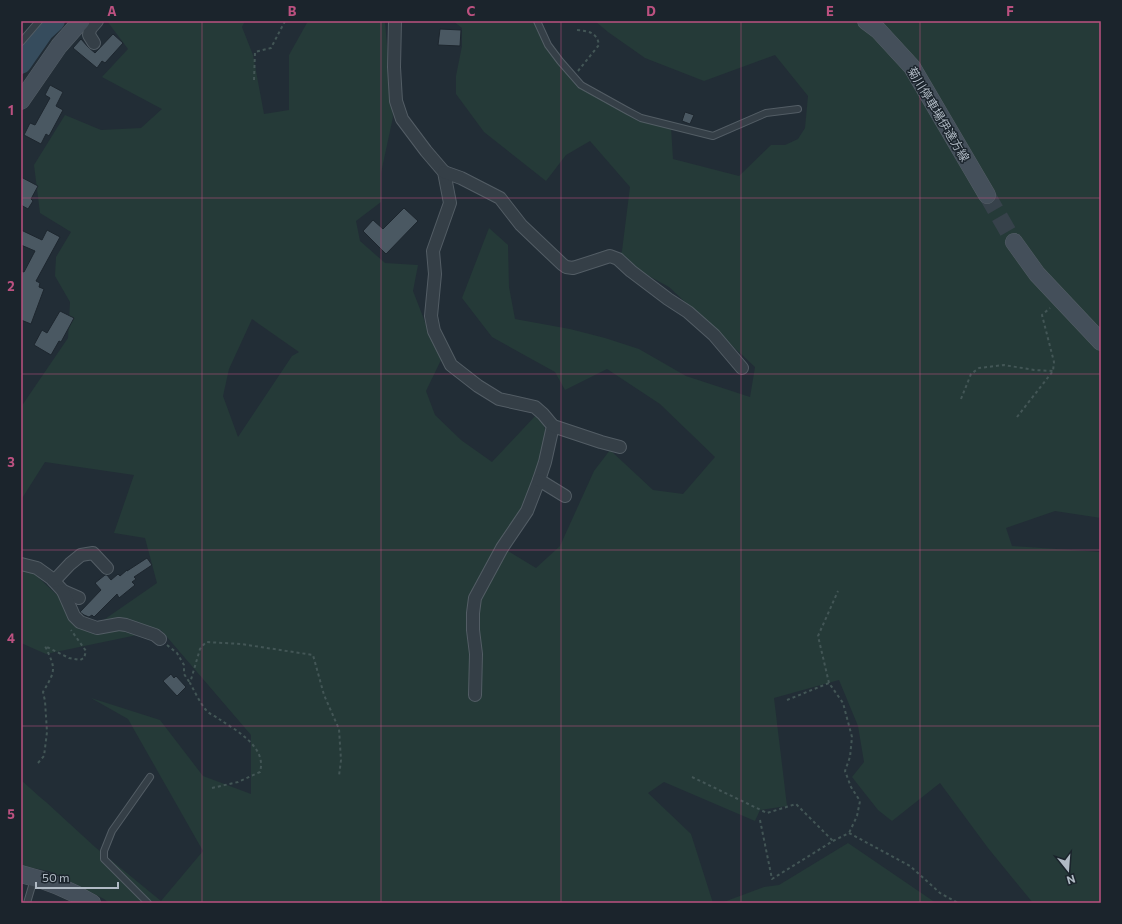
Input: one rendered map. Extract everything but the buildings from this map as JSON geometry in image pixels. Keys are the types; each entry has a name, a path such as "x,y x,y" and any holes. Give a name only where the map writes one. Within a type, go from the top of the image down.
{"main road":[{"path":"21,101 59,46 81,21"},
{"name":"菊川停車場伊達方線","path":"866,21 878,30 912,67 987,195"},
{"path":"1014,242 1037,274 1101,342"},
{"path":"28,876 75,893 92,903"}],"street":[{"path":"94,43 89,35 90,29 97,21"},
{"path":"395,21 394,67 396,101 402,120 444,172 450,203 433,251 436,274 431,316 434,331 451,365 478,386 499,399 535,407 553,426 620,447"},
{"path":"444,172 462,178 500,198 521,225 566,267 573,268 610,256 618,259 631,271 688,312 714,335 742,368"},
{"path":"475,695 476,654 472,624 476,598 502,548 526,511 545,462 553,426"},
{"path":"539,480 565,496"},
{"path":"54,581 81,555 93,553 107,568"},
{"path":"21,564 37,568 54,581 63,591 74,616 80,622 97,628 119,624 126,625 154,635 160,639"},
{"path":"63,591 79,598"}],"lane":[{"path":"21,42 39,21"},
{"path":"537,21 548,45 581,85 642,118 713,136 766,113 798,109"},
{"path":"148,903 104,859 104,851 112,831 150,777"},
{"path":"27,903 28,876"}],"path":[{"path":"254,80 255,52 271,48 285,21"},
{"path":"573,76 599,45 598,41 591,32 577,30"},
{"path":"1017,417 1053,371 1054,362 1042,315 1060,299"},
{"path":"961,400 971,374 979,368 1004,365 1034,370 1053,371"},
{"path":"760,820 772,879 833,841 849,833 857,816 860,801 851,788 846,771 850,757 852,737 843,702 829,683 818,636 838,590"},
{"path":"38,763 44,756 47,732 43,692 54,671 45,646 69,658 80,660 84,658 86,651 71,629"},
{"path":"160,639 177,653 184,665 184,674 207,711 244,736 254,746 260,757 262,765 260,772 238,782 212,788"},
{"path":"190,684 200,649 206,642 241,644 313,655 324,695 339,729 341,760 339,776"},
{"path":"787,700 829,683"},
{"path":"692,777 767,813 796,804 833,841"},
{"path":"849,833 910,866 940,893 958,903"}],"green space":[{"path":"107,21 245,21 242,27 253,55 264,114 289,110 289,55 308,21 385,21 393,117 381,173 381,202 356,221 360,241 385,263 418,265 413,291 441,360 426,391 435,415 461,440 492,462 537,414 542,418 546,433 536,472 508,551 536,568 560,546 594,471 610,450 653,490 683,494 715,457 660,404 607,369 565,390 555,372 492,337 462,298 489,228 508,245 509,287 515,319 570,329 639,349 686,376 750,397 755,367 669,287 618,259 622,251 630,187 590,141 566,155 546,181 484,132 456,94 456,76 462,46 462,28 453,21 534,21 548,45 581,85 637,115 671,127 673,159 739,176 771,145 785,145 798,139 805,128 808,96 775,55 704,81 645,58 595,21 1101,21 1101,518 1055,511 1006,528 1012,546 1101,552 1101,903 1033,903 988,848 940,783 892,821 878,810 852,777 864,762 858,726 839,680 774,698 787,806 760,810 755,821 664,782 648,793 691,834 713,903 109,903 49,871 21,866 21,780 95,847 161,901 203,851 128,719 91,698 160,720 203,776 251,794 251,735 161,630 46,654 21,643 21,564 23,563 92,628 157,583 145,538 114,533 134,475 45,462 21,500 21,407 68,338 70,302 55,276 56,257 71,232 40,213 34,165 65,115 101,130 141,128 162,109 102,77 128,49","holes":["252,319 299,352 292,356 238,437 223,396 229,369"]},
{"path":"848,843 936,903 721,903 764,887 779,885"}],"waterway":[{"path":"21,64 44,31 55,21"}],"tunnel":[{"path":"987,195 1014,242"}]}
